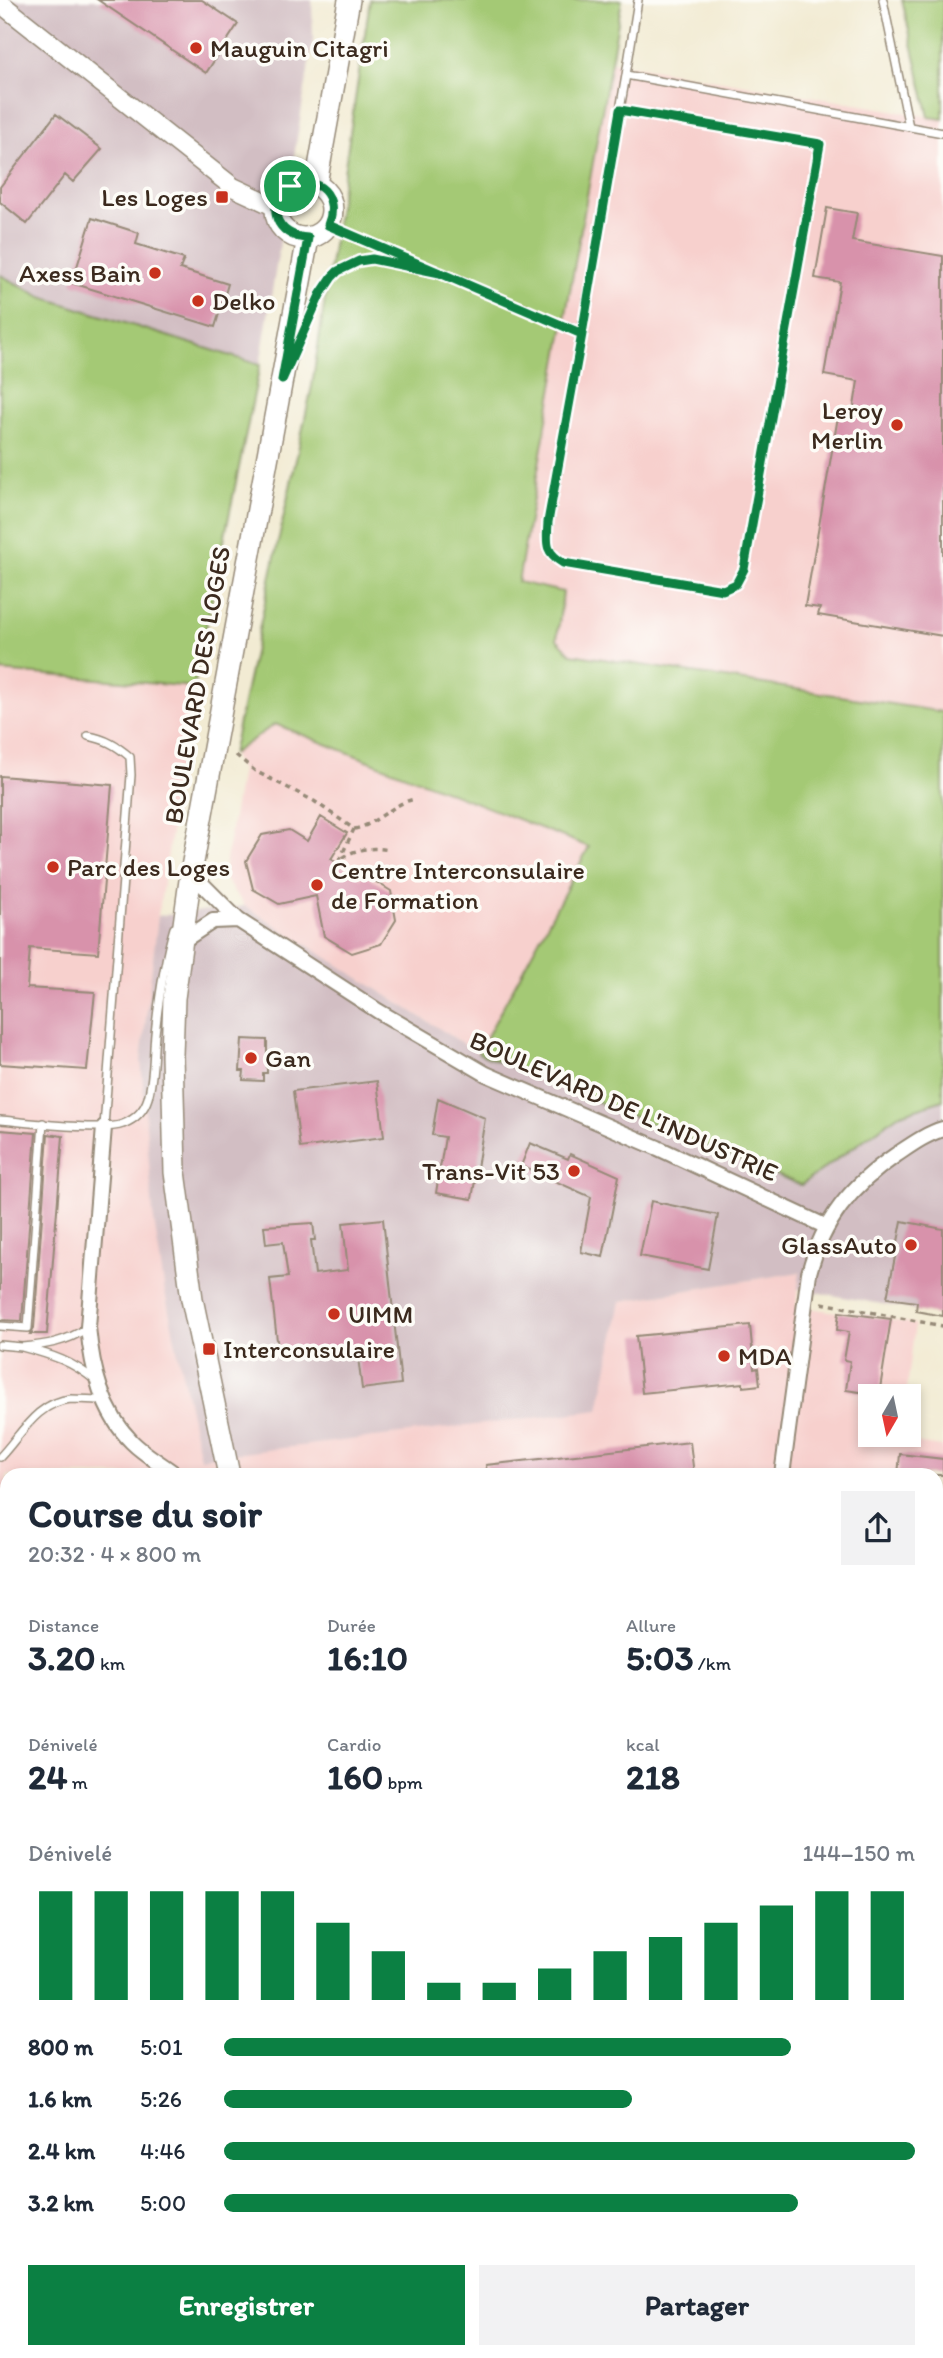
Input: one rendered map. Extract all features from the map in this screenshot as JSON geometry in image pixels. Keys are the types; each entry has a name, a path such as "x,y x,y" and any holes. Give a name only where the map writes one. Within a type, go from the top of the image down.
{"main road":[{"path":"316,184 349,0"},
{"path":"307,182 316,184 330,197 332,216 328,225 316,236 308,238 291,235 276,216 276,207 283,191 290,186 307,182"},
{"name":"BOULEVARD DES LOGES","path":"228,1468 192,1299 175,1172 172,1055 174,998 191,873 308,238"}],"street":[{"path":"0,3 233,187 276,207"},
{"name":"BOULEVARD DE L'INDUSTRIE","path":"191,873 238,920 378,1011 486,1074 658,1148 827,1227"},
{"path":"181,942 213,922 238,920"},
{"path":"104,1127 88,1328 90,1350 98,1383 114,1420 133,1443 167,1468"},
{"path":"783,1468 813,1258 827,1227 838,1208 862,1180 909,1146 943,1129"}],"lane":[{"path":"620,110 820,144 744,569 736,584 723,590 563,563 551,556 547,543 548,522 638,0"},
{"path":"883,0 909,127"},
{"path":"626,75 943,133"},
{"path":"328,225 582,334"},
{"path":"282,380 320,295 338,271 351,263 372,259 440,273"},
{"path":"88,736 116,745 130,757 131,775 104,1127"},
{"path":"0,1120 104,1127 122,1125 139,1116 147,1098 169,945 191,873"},
{"path":"0,1326 28,1328 43,1123"},
{"path":"22,1347 53,1344 88,1328"},
{"path":"0,1345 22,1347 58,1356 98,1383"},
{"path":"0,1457 29,1421 52,1404 69,1399 104,1400"}],"path":[{"path":"236,755 255,771 314,801 354,829 367,827 404,802 415,799"},
{"path":"354,829 339,861 348,853 363,849 390,850"},
{"path":"806,1300 943,1325"}],"shaded area":[{"path":"0,0 312,0 313,40 260,365 42,297 0,275"},
{"path":"611,62 943,119 943,712 571,654 557,639 518,583"},
{"path":"0,671 194,687 158,916 141,1060 621,1301 800,1272 796,1306 915,1324 908,1384 858,1384 858,1447 921,1447 921,1444 943,1447 943,1468 0,1468"},
{"path":"274,724 589,847 478,1053 245,906 223,877 241,770 232,754"},
{"path":"245,906 478,1053 801,1185 898,1115 943,1100 943,1315 798,1289 800,1272 621,1301 599,1410 200,1458 165,1292 153,1214 141,1060 158,916"}],"green space":[{"path":"370,0 622,0 518,582 563,592 557,639 571,654 943,712 943,1100 898,1115 801,1185 478,1053 589,847 275,724 232,754 312,386"},
{"path":"902,0 943,0 943,119 929,117"},
{"path":"0,275 42,297 260,365 194,687 0,671"}],"building":[{"name":"Mauguin Citagri","path":"98,0 202,0 238,24 206,73"},
{"path":"56,114 102,149 73,182 65,175 27,224 0,202 0,187"},
{"name":"Leroy Merlin","path":"827,208 857,213 852,241 943,256 943,636 818,615 820,608 805,606 839,411 853,413 858,381 824,375 840,282 815,278"},
{"path":"92,218 139,233 136,244 184,259 180,269 228,284 215,327 72,283"},
{"name":"Parc des Loges","path":"0,776 112,785 98,953 30,948 27,988 95,992 87,1070 0,1064"},
{"name":"Centre Interconsulaire de Formation","path":"321,817 347,833 331,859 361,878 363,874 391,891 396,920 381,944 352,953 324,936 316,896 279,904 253,889 246,861 262,835 289,830 307,841"},
{"path":"242,1039 267,1040 267,1073 263,1073 263,1081 243,1080 244,1071 240,1071"},
{"path":"377,1081 384,1137 300,1148 293,1091"},
{"path":"438,1098 485,1118 472,1199 436,1193 445,1137 432,1135"},
{"path":"0,1130 36,1133 22,1321 0,1320"},
{"path":"48,1134 63,1136 47,1334 30,1334 34,1328"},
{"path":"530,1143 568,1159 570,1154 619,1176 603,1257 581,1252 591,1197 521,1166"},
{"path":"651,1201 718,1215 708,1269 640,1256"},
{"name":"UIMM","path":"383,1219 401,1384 362,1389 357,1349 279,1358 270,1279 288,1277 283,1242 266,1244 264,1226 313,1223 315,1240 311,1240 315,1274 348,1270 343,1223"},
{"path":"902,1221 943,1229 943,1316 916,1311 917,1302 887,1298"},
{"path":"839,1312 891,1319 881,1384 858,1384 858,1392 846,1390 850,1361 844,1360 849,1332 837,1330"},
{"path":"750,1325 754,1369 758,1368 760,1385 743,1387 743,1383 642,1393 636,1336"},
{"path":"690,1442 693,1468 486,1468 486,1465"},
{"path":"900,1454 943,1459 943,1468 899,1468"}],"place":[{"name":"Mauguin Citagri","path":"196,48"},
{"name":"Les Loges","path":"222,197"},
{"name":"Axess Bain","path":"155,273"},
{"name":"Delko","path":"198,301"},
{"name":"Leroy Merlin","path":"897,425"},
{"name":"Parc des Loges","path":"53,867"},
{"name":"Centre Interconsulaire de Formation","path":"317,885"},
{"name":"Gan","path":"251,1058"},
{"name":"Trans-Vit 53","path":"574,1171"},
{"name":"GlassAuto","path":"911,1245"},
{"name":"UIMM","path":"334,1314"},
{"name":"Interconsulaire","path":"209,1349"},
{"name":"MDA","path":"724,1356"}],"route":[{"path":"290,186 278,199 276,216 291,235 308,238 282,380 320,295 332,277 351,263 372,259 440,273 582,334 620,110 820,144 744,569 736,584 723,590 563,563 551,556 547,543 548,522 582,334 328,225 332,207 330,197 324,190 307,182 290,186"}]}
